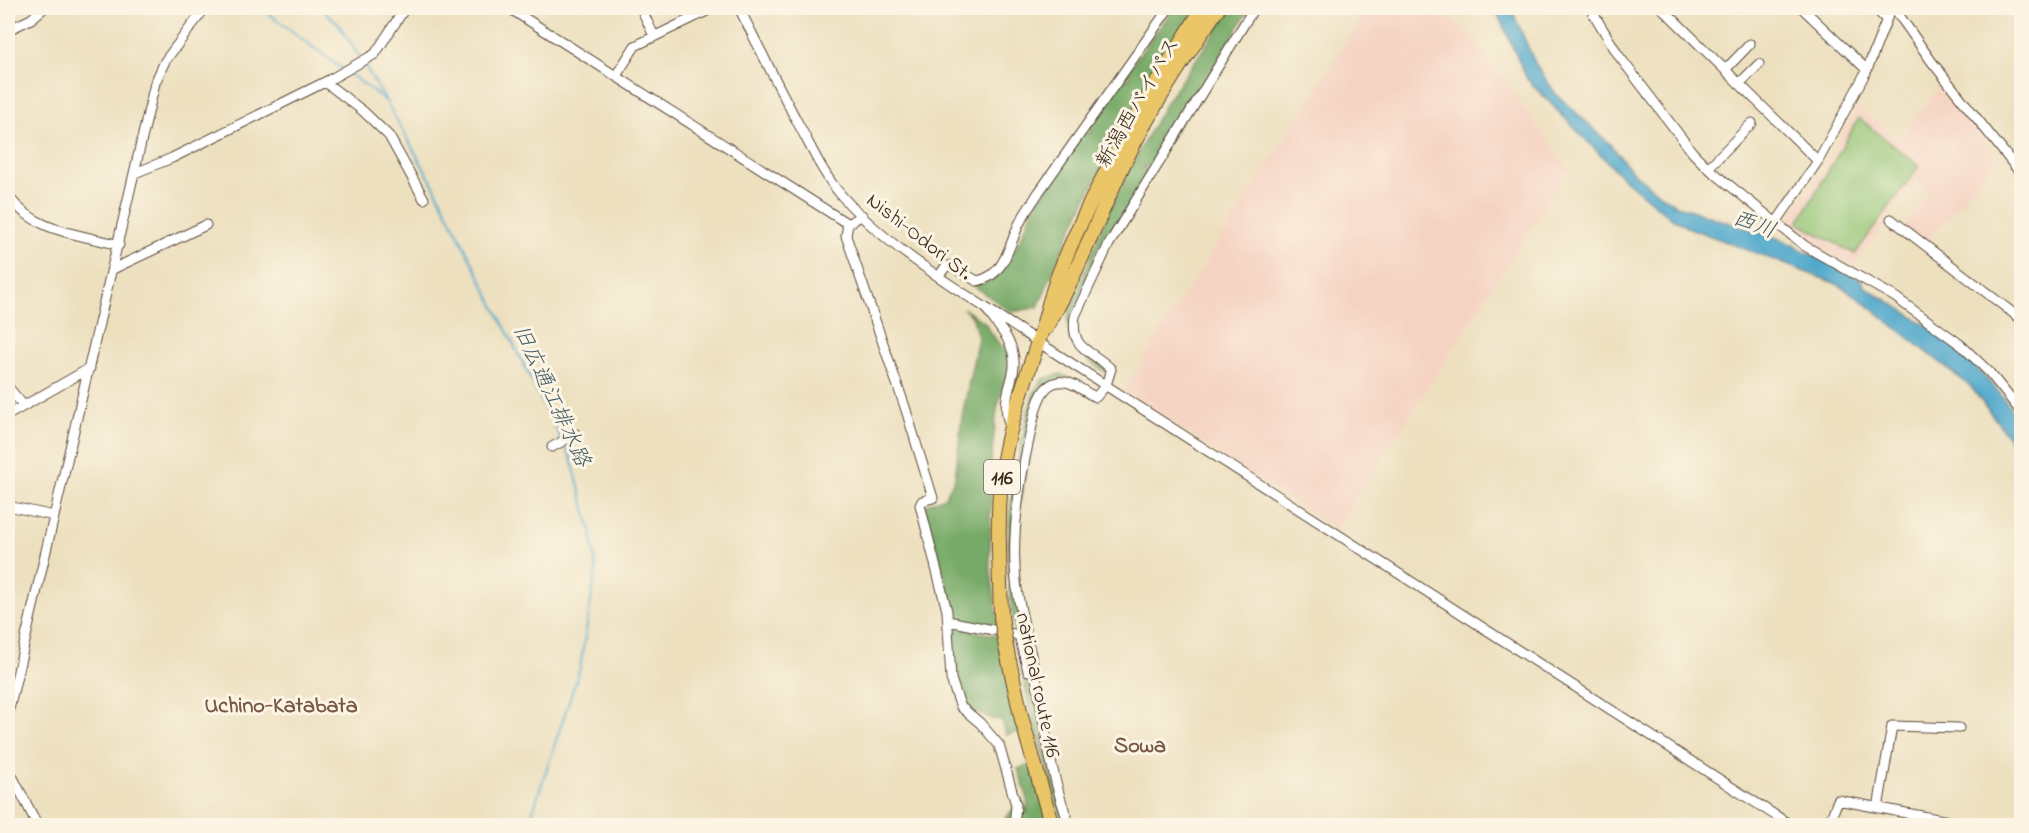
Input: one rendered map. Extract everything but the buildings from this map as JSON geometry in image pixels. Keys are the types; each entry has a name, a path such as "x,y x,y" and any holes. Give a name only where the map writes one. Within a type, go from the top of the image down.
{"highway":[{"name":"新潟西バイパス","path":"1038,342 1047,305 1084,215 1150,93 1203,8"},
{"name":"新潟西バイパス","path":"1038,342 1056,311 1137,139 1218,8"},
{"name":"national route 116","path":"1038,342 1015,405 1010,427 1002,472 997,537 1001,617 1006,647 1022,720 1052,825"}],"street":[{"path":"8,714 119,245 154,83 165,62 205,8"},
{"path":"135,173 172,158 327,81 375,54 405,8"},
{"path":"509,8 848,224"},
{"path":"641,8 654,36"},
{"path":"616,76 635,46 713,8"},
{"name":"Nishi-Odori St.","path":"739,8 765,64 817,161 841,195 862,215 939,276 1038,342 1792,825"},
{"path":"939,276 946,266 951,266 977,281 992,276 999,269 1020,223 1039,192 1169,8"},
{"path":"1070,825 1046,747 1036,681 1017,588 1015,566 1018,503 1032,428 1044,391 1052,384 1070,383 1096,397 1106,385 1111,369 1081,347 1073,328 1075,316 1109,244 1254,8"},
{"path":"1590,8 1619,56 1693,153 1708,168 1805,246 1895,297 1945,332 1989,372 2022,413"},
{"path":"1662,8 1818,161"},
{"path":"1802,8 1867,70"},
{"path":"1874,8 1886,19"},
{"path":"1775,224 1818,161 1867,70 1886,19 1893,8 1932,62 2022,175"},
{"path":"8,30 31,20 39,9"},
{"path":"1725,70 1750,44"},
{"path":"1739,84 1759,64"},
{"path":"327,81 389,136 424,199"},
{"path":"1708,168 1752,123"},
{"path":"8,196 29,216 54,231 119,245"},
{"path":"862,215 848,224 846,236 905,407 933,498 922,501 920,505 943,589 948,621 951,679 961,707 980,723 999,746 1016,805 1014,825"},
{"path":"1891,219 2022,320"},
{"path":"113,269 206,225"},
{"path":"985,306 1006,337 1014,354 1012,374 1005,400 1010,427"},
{"path":"8,415 90,368"},
{"path":"8,387 24,406"},
{"path":"552,447 576,434"},
{"path":"8,506 54,516"},
{"path":"948,621 1019,635 1030,682 1036,681"},
{"path":"1878,808 1892,726 1959,728"},
{"path":"8,768 38,825"},
{"path":"1828,825 1838,800 1948,821 1947,825"}],"shaded area":[{"path":"1368,8 1424,8 1465,27 1569,169 1336,530 1123,391"},
{"path":"1943,84 1997,157 1927,243 1904,226 1930,192 1917,182 1853,267 1800,237 1786,223 1823,169 1857,106 1898,139"}],"green space":[{"path":"1174,8 1197,8 1129,115 1090,191 1038,307 1012,312 964,280 977,284 986,283 998,276 1004,269 1048,185 1083,133 1092,133 1089,124 1121,80 1130,78 1129,69"},
{"path":"1232,8 1250,8 1188,110 1179,108 1184,117 1153,165 1144,166 1148,174 1107,239 1071,319 1073,337 1081,350 1108,370 1107,373 1089,362 1070,340 1067,318 1107,214 1139,151 1167,101"},
{"path":"1859,118 1919,166 1855,254 1798,223"},
{"path":"963,308 984,322 1001,347 1007,350 1008,370 997,409 991,461 990,564 999,628 952,618 948,589 924,508 927,504 945,497 955,478 962,417 978,338 973,318"},
{"path":"1061,374 1073,380 1044,386 1013,535 1024,632 1015,631 1008,553 1011,502 1019,451 1033,395 1039,384 1043,379"},
{"path":"953,629 1000,636 1020,731 1007,735 1000,719 994,720 964,705 955,658"},
{"path":"1015,638 1020,641 1030,692 1037,699 1043,746 1068,825 1064,825 1032,719"},
{"path":"1031,765 1049,825 1000,826 1021,799 1028,814 1027,796 1018,769"}],"water":[{"path":"1495,8 1511,8 1536,65 1556,94 1611,145 1632,171 1658,193 1674,204 1783,240 1863,281 1864,286 1928,326 1969,360 2004,398 2021,427 2021,466 2007,435 1971,387 1856,296 1837,284 1687,227 1667,215 1621,176 1527,79"}],"waterway":[{"name":"旧広通江排水路","path":"261,8 342,69"},
{"name":"旧広通江排水路","path":"320,8 338,23 360,58"},
{"name":"旧広通江排水路","path":"363,63 385,99"},
{"name":"旧広通江排水路","path":"347,72 386,101 434,186 561,439"},
{"name":"旧広通江排水路","path":"528,826 580,668 596,570 591,530 571,458 564,444"}],"district":[{"name":"Uchino-Katabata","path":"281,704"},
{"name":"Sowa","path":"1140,744"}],"water label":[{"name":"西川","path":"1755,223"}]}
